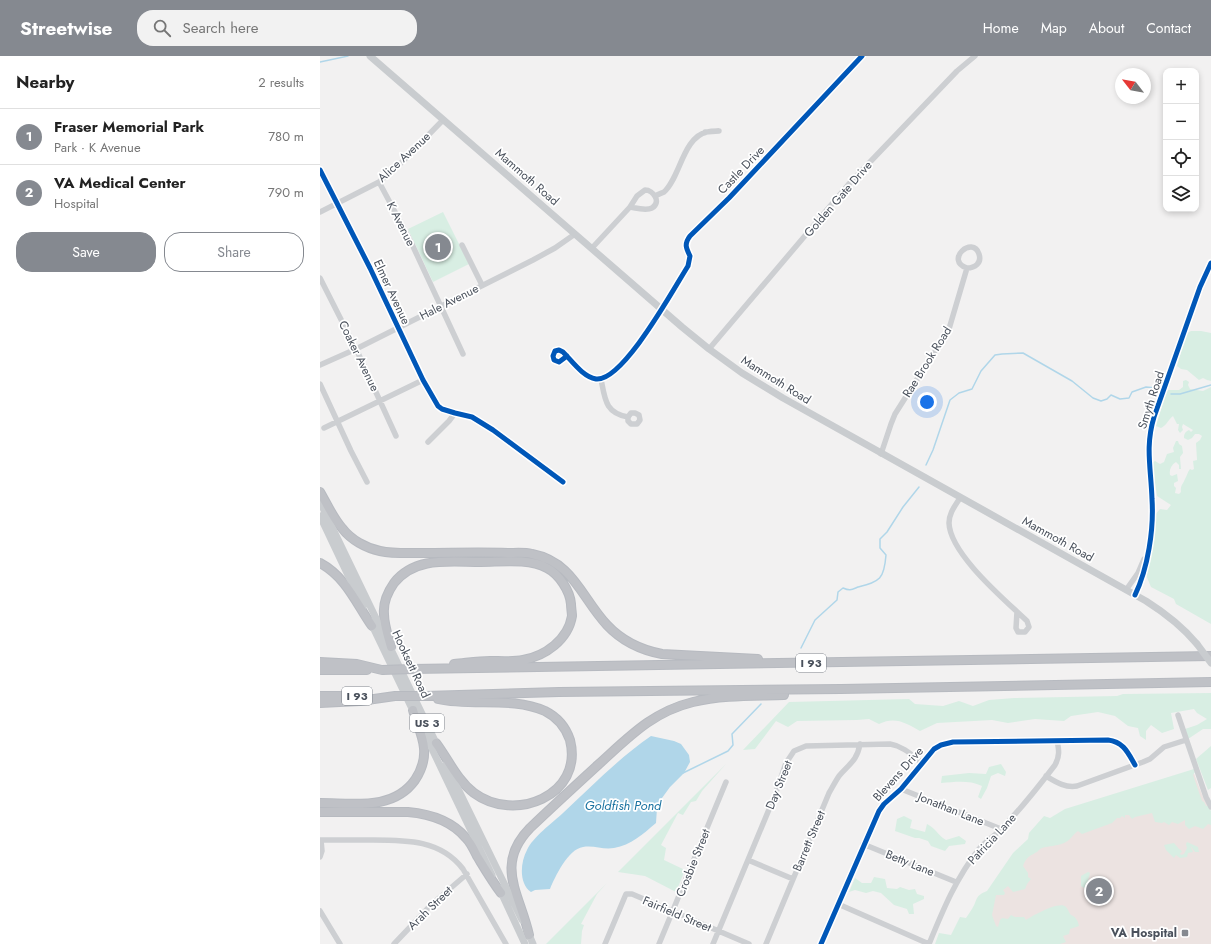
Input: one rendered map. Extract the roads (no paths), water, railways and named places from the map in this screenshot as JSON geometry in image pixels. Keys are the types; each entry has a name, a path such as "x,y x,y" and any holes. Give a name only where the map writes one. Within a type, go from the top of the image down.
{"highway":[{"path":"320,492 342,529 357,541 382,552 531,553 551,560 565,570 574,579 607,625 622,638 640,648 662,654 760,659 784,664"},
{"path":"391,647 384,616 385,600 390,589 398,578 411,568 418,565 435,562 517,562 535,564 547,568 557,576 565,586 571,601 572,616 566,632 554,646 542,654 522,660 485,661 442,665 430,669"},
{"path":"320,563 332,570 341,578 372,626"},
{"name":"I 93","path":"320,670 784,664 1211,656"},
{"path":"320,662 357,664 382,670"},
{"name":"I 93","path":"320,696 425,696 559,692 841,689 1211,682"},
{"path":"529,935 511,874 511,864 515,847 523,834 638,728 658,715 680,705 704,699 800,695 841,689"},
{"path":"320,703 360,701 395,696"},
{"path":"425,696 452,701 522,704 538,708 557,720 568,736 572,749 571,766 565,779 546,797 523,805 502,805 489,801 474,792 462,782 436,743"},
{"path":"320,803 382,802 393,799 411,786 420,770 424,754 422,739 413,710"},
{"path":"320,812 408,812 420,813 440,819 456,828 467,839 491,881 501,893"}],"main road":[{"name":"Mammoth Road","path":"370,56 709,349 783,398 1135,595 1173,619 1186,631 1211,663"},
{"name":"Hooksett Road","path":"320,502 533,944"},
{"name":"Hooksett Road","path":"320,516 525,944"}],"street":[{"name":"Castle Drive","path":"601,379 612,372 633,352 648,331 690,261 690,256 685,244 690,236 729,198 862,56"},
{"name":"Golden Gate Drive","path":"709,349 848,185 957,71 975,56"},
{"name":"Alice Avenue","path":"320,212 379,182 401,163 443,120"},
{"path":"655,196 664,192 672,181 687,150 696,139 705,132"},
{"name":"Elmer Avenue","path":"320,170 338,203 423,380 438,406 442,409 455,413 472,416 563,482"},
{"name":"K Avenue","path":"379,182 410,240 464,354"},
{"path":"592,248 630,207 637,196 645,190 651,191 655,196 656,203 651,208 638,209 630,207"},
{"name":"Hale Avenue","path":"320,366 482,286 555,248 575,234"},
{"path":"462,246 482,286"},
{"name":"Smyth Road","path":"1135,595 1146,567 1151,533 1152,507 1148,457 1149,434 1200,287 1211,264"},
{"name":"Rae Brook Road","path":"881,454 895,414 949,329 967,268"},
{"name":"Coaker Avenue","path":"320,278 356,349 396,436"},
{"path":"567,356 586,374 593,378 601,379 604,397 608,406 616,414 628,417"},
{"path":"324,428 423,380"},
{"path":"320,384 367,482"},
{"path":"428,442 455,413"},
{"path":"960,498 949,518 950,532 956,545 986,581 1017,612"},
{"name":"Smyth Road","path":"1126,590 1138,574 1147,552"},
{"path":"1178,716 1206,797 1211,807"},
{"name":"Patricia Lane","path":"929,944 956,882 980,848 1001,829 1058,760 1060,750 1057,740"},
{"name":"Blevens Drive","path":"821,944 881,808 901,789 937,746 949,742 1103,740 1116,742 1126,749 1136,765"},
{"path":"1046,776 1063,785 1072,786 1136,765 1148,760 1164,748 1186,740"},
{"name":"Barrett Street","path":"766,944 829,793 840,776 854,761 859,751 860,744"},
{"name":"Day Street","path":"713,944 775,794 786,763 794,751 806,746 890,744 897,745 922,764"},
{"name":"Crosbie Street","path":"659,944 726,782"},
{"name":"Jonathan Lane","path":"901,789 1001,829"},
{"path":"320,858 322,851 320,840 400,840 426,843 440,849 460,864 467,874 506,944"},
{"name":"Betty Lane","path":"864,844 956,882"},
{"path":"748,860 794,879"},
{"name":"Arah Street","path":"394,944 431,905 467,874"},
{"name":"Fairfield Street","path":"605,944 626,894 632,894 748,944"},
{"path":"838,904 929,944"},
{"path":"320,910 340,944"}],"water":[{"name":"Goldfish Pond","path":"651,736 681,744 689,755 690,762 684,773 670,787 662,798 657,808 656,823 636,838 620,847 583,847 577,849 567,858 550,889 535,890 531,892 524,884 522,873 523,861 530,845 543,830 616,763"}],"waterway":[{"path":"320,62 348,56"},
{"path":"926,465 933,450 950,400 959,393 972,389 981,371 995,355 1023,353 1072,381 1093,398 1101,401 1107,399 1111,395 1120,399 1129,398 1132,392 1146,387 1156,388"},
{"path":"1171,394 1180,394 1211,385"},
{"path":"801,648 815,620 837,600 838,592 843,588 847,590 852,589 871,583 880,578 884,570 886,555 880,548 880,539 887,532 903,507 919,487"},
{"path":"683,773 728,751 733,745 732,734 761,704"}],"place":[{"name":"Fraser Memorial Park","path":"438,247"},
{"name":"VA Medical Center","path":"1099,891"},
{"name":"VA Hospital","path":"1185,933"}]}
